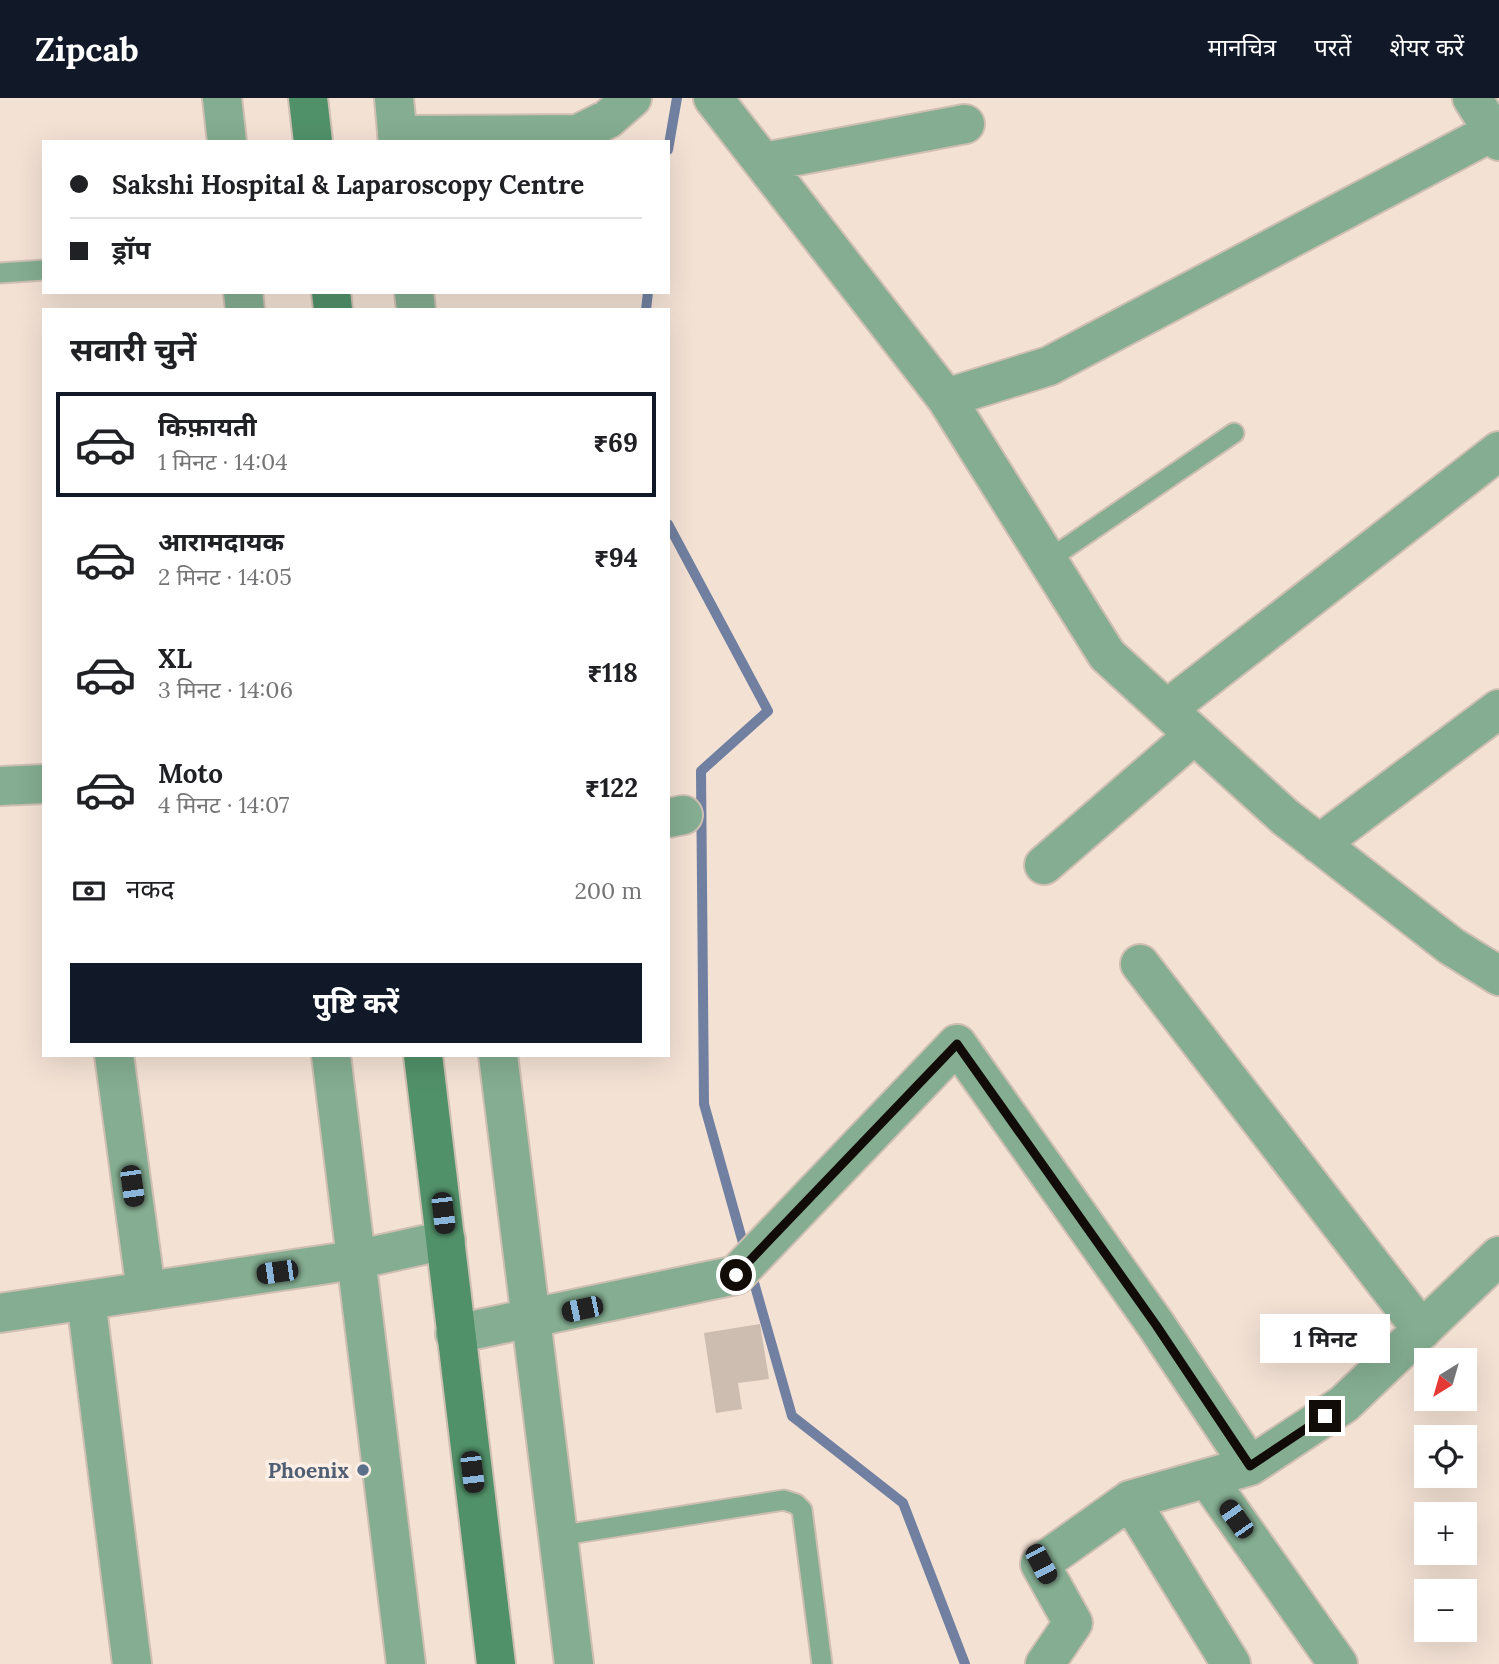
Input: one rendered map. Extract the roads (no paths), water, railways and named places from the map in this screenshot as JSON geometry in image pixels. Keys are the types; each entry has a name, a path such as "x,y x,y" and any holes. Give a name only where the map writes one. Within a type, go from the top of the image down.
{"main road":[{"path":"308,98 313,140"},
{"path":"424,1057 496,1664"}],"street":[{"path":"222,98 227,140"},
{"path":"394,98 397,139 578,134 608,119 632,98"},
{"path":"713,98 946,398 1107,655 1319,844 1451,946 1499,976"},
{"path":"946,398 1049,366 1495,137 1472,98"},
{"path":"764,162 965,124"},
{"path":"1167,709 1473,468 1499,451"},
{"path":"1319,844 1499,709"},
{"path":"1044,865 1194,735"},
{"path":"0,786 42,784"},
{"path":"1140,964 1422,1329"},
{"path":"455,1334 530,1321 736,1275 957,1044 1156,1325 1250,1466"},
{"path":"114,1057 146,1291"},
{"path":"331,1057 406,1664"},
{"path":"498,1057 574,1664"},
{"path":"0,1313 355,1260 446,1240"},
{"path":"1045,1664 1073,1623 1041,1564 1130,1500 1250,1466 1344,1404 1499,1256"},
{"path":"86,1300 132,1664"},
{"path":"1207,1478 1338,1664"},
{"path":"1130,1500 1231,1664"}],"lane":[{"path":"0,273 42,270"},
{"path":"1048,560 1234,433"},
{"path":"557,1535 784,1500 796,1504 802,1510 822,1664"}],"waterway":[{"path":"670,140 677,98"},
{"path":"646,308 648,294"},
{"path":"670,528 768,711 701,771 704,1104 745,1250"},
{"path":"751,1272 792,1416 903,1503 965,1664"}],"place":[{"name":"Phoenix","path":"363,1470"}]}
